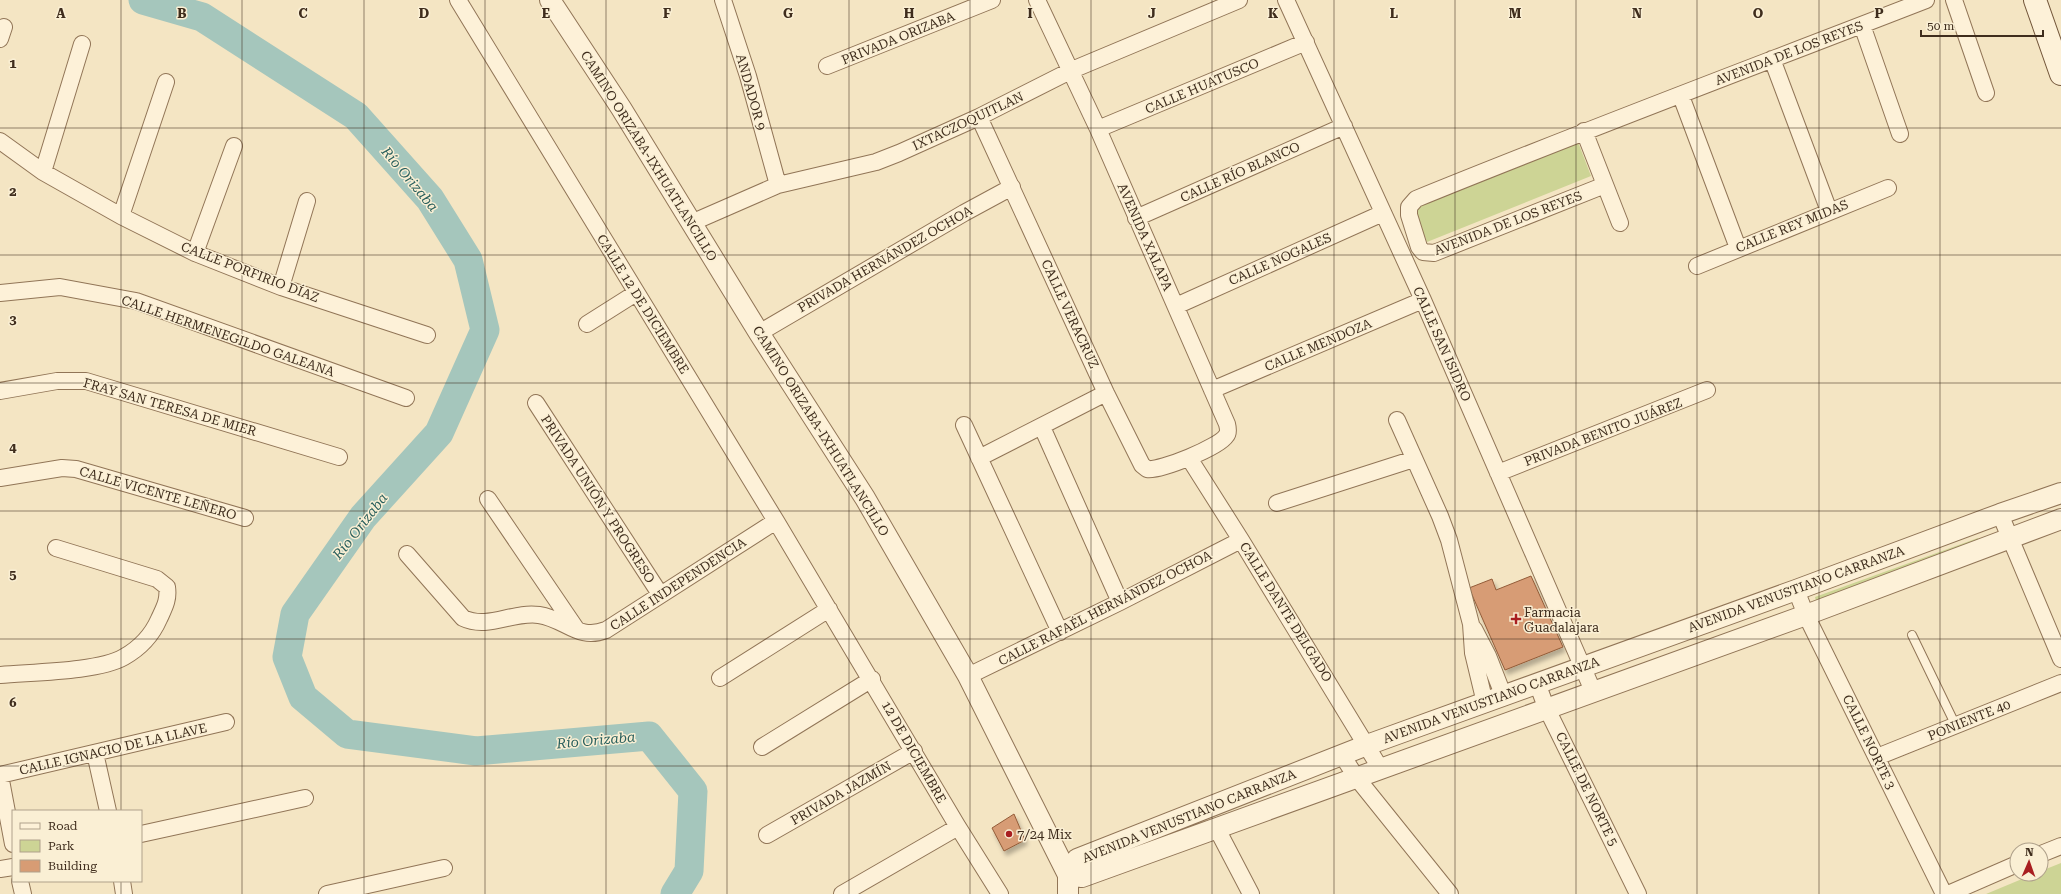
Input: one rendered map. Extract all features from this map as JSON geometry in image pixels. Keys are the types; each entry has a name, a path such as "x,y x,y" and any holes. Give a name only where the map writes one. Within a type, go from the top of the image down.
{"main road":[{"path":"2034,0 2061,74"}],"street":[{"name":"CALLE 12 DE DICIEMBRE","path":"458,0 829,609"},
{"name":"CAMINO ORIZABA-IXHUATLANCILLO","path":"550,0 621,108 759,333 865,498 968,676 1068,884"},
{"name":"ANDADOR 9","path":"723,0 748,76 778,185"},
{"name":"PRIVADA ORIZABA","path":"827,66 992,0"},
{"name":"AVENIDA XALAPA","path":"1037,0 1072,70 1227,424 1228,433 1223,439 1189,458"},
{"name":"IXTACZOQUITLAN","path":"691,223 778,185 876,162 899,154 979,117 1072,70 1239,0"},
{"name":"CALLE SAN ISIDRO","path":"1286,0 1423,300 1593,691"},
{"name":"AVENIDA DE LOS REYES","path":"1605,185 1439,252 1428,254 1419,247 1409,215 1409,207 1416,199 1584,131 1681,96 1772,59 1926,0"},
{"path":"1954,0 1986,93"},
{"path":"1862,25 1900,134"},
{"name":"CALLE HUATUSCO","path":"1098,129 1306,42"},
{"path":"43,172 82,44"},
{"path":"1772,59 1829,211"},
{"path":"121,216 166,82"},
{"path":"1681,96 1738,248"},
{"name":"CALLE VERACRUZ","path":"979,117 1106,393 1146,469 1154,470 1189,458"},
{"name":"CALLE RÍO BLANCO","path":"1136,218 1344,126"},
{"path":"1584,131 1620,222"},
{"name":"CALLE PORFIRIO DÍAZ","path":"0,141 43,172 121,216 195,253 281,287 427,335"},
{"path":"195,253 234,146"},
{"name":"PRIVADA HERNÁNDEZ OCHOA","path":"759,333 964,213 1012,187"},
{"name":"CALLE REY MIDAS","path":"1696,266 1888,188"},
{"path":"281,287 307,202"},
{"name":"CALLE NOGALES","path":"1176,306 1383,213"},
{"name":"CALLE HERMENEGILDO GALEANA","path":"0,293 60,287 136,301 406,398"},
{"path":"587,324 636,293"},
{"name":"CALLE MENDOZA","path":"1212,390 1423,300"},
{"name":"FRAY SAN TERESA DE MIER","path":"0,391 57,381 86,381 339,457"},
{"name":"PRIVADA BENITO JUÁREZ","path":"1498,473 1707,390"},
{"path":"979,458 1106,393"},
{"name":"PRIVADA UNIÓN Y PROGRESO","path":"536,403 660,594"},
{"path":"1397,420 1440,516 1449,540 1471,624 1472,653 1485,703"},
{"path":"964,425 1060,632"},
{"path":"1042,427 1120,602"},
{"name":"CALLE DANTE DELGADO","path":"1189,458 1368,745 1380,768"},
{"path":"1277,503 1414,459"},
{"name":"CALLE VICENTE LEÑERO","path":"0,478 62,468 76,469 245,518"},
{"name":"AVENIDA VENUSTIANO CARRANZA","path":"1068,884 1077,860 1342,755 2061,493"},
{"path":"488,499 577,630"},
{"path":"2000,514 2061,659"},
{"name":"AVENIDA VENUSTIANO CARRANZA","path":"1068,884 1082,877 1216,827 1806,614 2061,519"},
{"name":"CALLE INDEPENDENCIA","path":"407,554 463,618 471,622 480,623 524,615 538,615 550,618 586,634 596,634 606,630 776,521"},
{"name":"CALLE RAFAÉL HERNÁNDEZ OCHOA","path":"968,676 1060,632 1241,540"},
{"path":"0,675 99,666 124,657 142,644 154,628 167,601 167,587 157,579 56,548"},
{"name":"CALLE NORTE 3","path":"1796,590 1806,614 1944,894"},
{"path":"720,678 829,609"},
{"name":"12 DE DICIEMBRE","path":"829,609 872,679 958,827 1000,894"},
{"path":"1471,624 1488,656 1504,697"},
{"path":"762,747 872,679"},
{"name":"PONIENTE 40","path":"1877,757 2061,683"},
{"name":"CALLE DE NORTE 5","path":"1537,684 1546,707 1638,894"},
{"name":"CALLE IGNACIO DE LA LLAVE","path":"0,776 226,722"},
{"name":"PRIVADA JAZMÍN","path":"767,835 914,751"},
{"path":"95,753 108,810"},
{"path":"1342,755 1356,777 1450,894"},
{"path":"0,776 12,839"},
{"path":"142,834 305,798"},
{"path":"842,894 958,827"},
{"path":"1216,827 1251,894"},
{"path":"2049,851 2061,846"},
{"path":"0,869 12,867"},
{"path":"1948,894 2009,867"},
{"path":"327,894 444,868"},
{"path":"20,882 23,894"},
{"path":"122,882 124,894"}],"lane":[{"path":"1912,635 1956,726"}],"green space":[{"path":"1578,142 1591,176 1427,242 1413,208"},
{"path":"1978,538 1979,541 1816,601 1815,597"},
{"path":"2061,863 2061,894 1986,894 2015,882 2049,882 2049,868"}],"building":[{"name":"Farmacia Guadalajara","path":"1531,576 1563,647 1505,670 1469,588 1492,579 1496,590"},
{"name":"7/24 Mix","path":"1014,814 1025,840 1004,851 992,828"}],"waterway":[{"name":"Río Orizaba","path":"143,0 202,17 356,116 430,199 468,260 485,330 439,433 363,517 295,614 287,657 303,697 347,734 476,751 649,736 693,791 689,871 675,894"}],"place":[{"name":"Farmacia Guadalajara","path":"1516,619"},
{"name":"7/24 Mix","path":"1009,834"}]}
